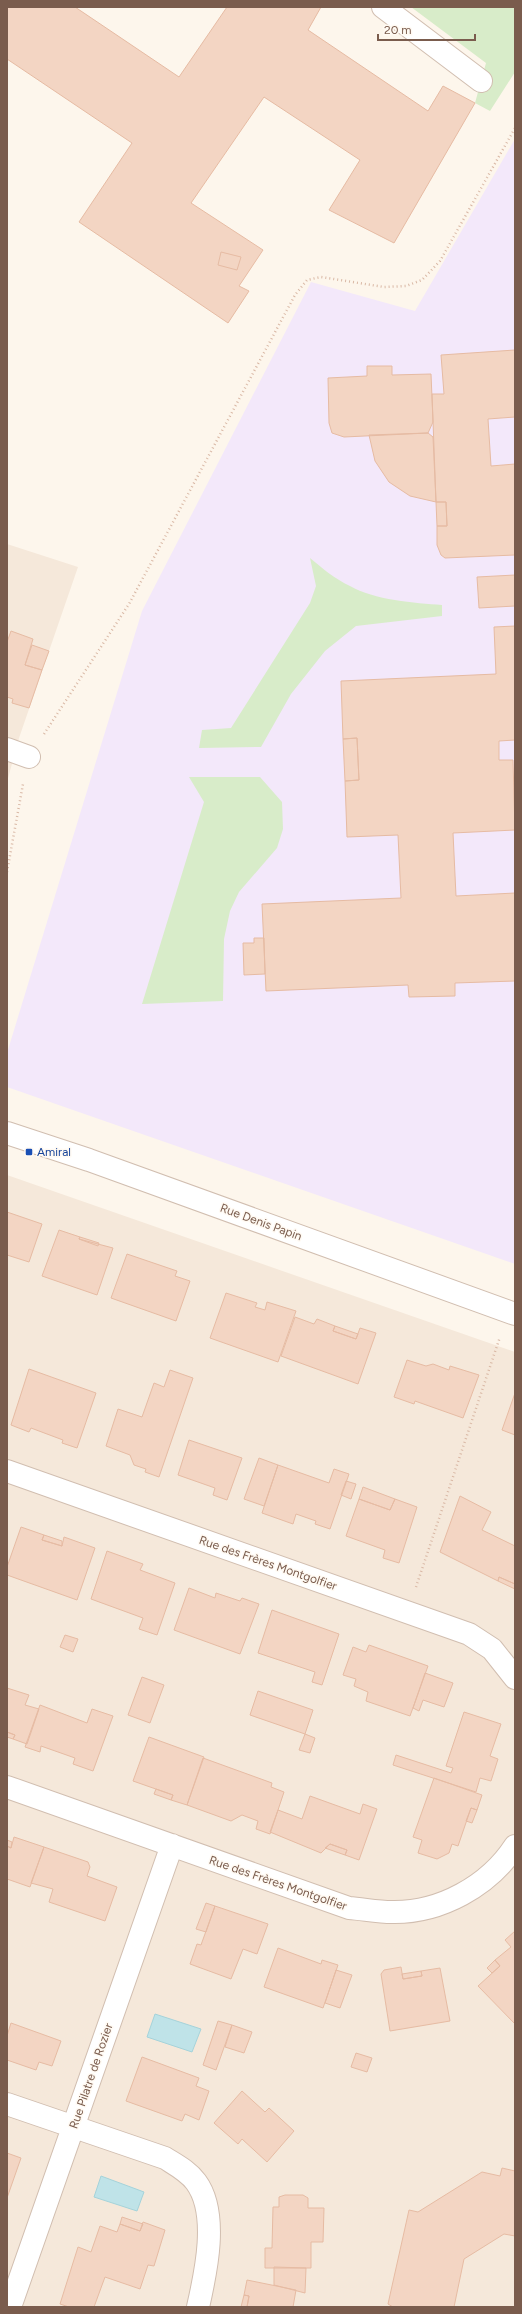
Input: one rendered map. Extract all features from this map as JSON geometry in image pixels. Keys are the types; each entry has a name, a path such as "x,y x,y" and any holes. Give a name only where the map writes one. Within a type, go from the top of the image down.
{"street":[{"path":"383,7 481,81"},
{"path":"7,750 29,757"},
{"name":"Rue Denis Papin","path":"7,1133 89,1160 512,1313"},
{"name":"Rue des Frères Montgolfier","path":"7,1471 469,1634 492,1648 515,1678"},
{"name":"Rue des Frères Montgolfier","path":"7,1787 349,1908 393,1912 440,1905 476,1886 505,1861 515,1846"},
{"name":"Rue Pilatre de Rozier","path":"10,2307 172,1845"},
{"path":"7,2104 165,2158 183,2169 196,2182 205,2200 209,2219 206,2261 198,2307"}],"path":[{"path":"7,872 29,757 129,604 295,295 307,280 321,277 384,287 406,286 422,280 440,261 515,128"},
{"path":"408,1612 512,1313"}],"shaded area":[{"path":"515,139 515,1264 7,1087 7,1053 142,611 311,282 415,311"},
{"path":"7,544 78,567 19,738 7,782"},
{"path":"7,1175 515,1352 515,2307 7,2307"}],"green space":[{"path":"411,7 515,7 515,72 490,111 475,103 486,63"},
{"path":"310,558 334,577 360,591 383,598 442,605 442,616 356,626 325,651 291,694 261,747 199,748 202,730 231,728 310,603 316,586"},
{"path":"189,777 260,777 282,802 283,829 277,848 239,892 230,911 224,939 223,1001 142,1004 204,802"}],"water":[{"path":"155,2014 201,2029 192,2052 147,2037"},
{"path":"101,2176 144,2192 137,2211 94,2197"}],"building":[{"path":"7,7 75,7 179,77 227,7 321,7 308,30 428,111 443,86 475,103 394,243 329,210 360,160 264,97 191,203 263,250 239,286 249,291 228,323 79,222 132,143 7,59"},
{"path":"221,252 241,257 237,270 218,265"},
{"path":"515,350 515,417 488,419 491,466 515,464 515,555 445,558 441,555 437,545 437,526 447,526 446,502 436,502 432,394 444,394 441,355"},
{"path":"367,366 392,366 392,375 431,374 433,422 428,433 344,437 332,433 329,423 328,378 367,376"},
{"path":"428,433 433,437 436,502 410,496 389,482 375,461 369,435"},
{"path":"436,502 446,502 447,526 437,526"},
{"path":"515,575 515,606 479,608 477,577"},
{"path":"515,626 515,740 499,741 499,760 513,760 515,830 453,833 456,896 515,893 515,981 455,983 455,996 409,997 408,985 266,991 262,904 401,898 398,835 347,837 345,781 359,780 357,738 343,739 341,681 496,674 494,627"},
{"path":"11,631 33,639 25,665 42,670 29,708 12,703 13,699 7,697 7,642"},
{"path":"32,645 49,651 42,670 25,665"},
{"path":"357,738 359,780 345,781 343,739"},
{"path":"254,938 264,938 265,974 244,975 243,943 254,943"},
{"path":"7,1212 42,1224 29,1262 7,1255"},
{"path":"59,1230 80,1237 79,1239 113,1248 97,1295 42,1276"},
{"path":"80,1237 99,1243 98,1246 79,1239"},
{"path":"127,1254 177,1271 175,1276 190,1281 176,1321 111,1298"},
{"path":"226,1293 257,1303 255,1307 265,1310 267,1302 296,1311 278,1362 210,1338"},
{"path":"295,1317 314,1324 317,1319 335,1326 333,1331 356,1339 360,1328 376,1333 358,1384 281,1356"},
{"path":"335,1326 358,1334 356,1339 333,1331"},
{"path":"407,1360 426,1366 433,1364 449,1370 450,1366 479,1375 463,1418 415,1401 414,1404 394,1397"},
{"path":"29,1369 96,1393 77,1448 62,1443 63,1440 31,1428 29,1432 11,1425"},
{"path":"170,1370 193,1378 159,1477 145,1472 146,1469 134,1465 130,1455 106,1446 118,1409 142,1417 154,1383 164,1387"},
{"path":"515,1393 515,1435 502,1430"},
{"path":"189,1440 242,1458 227,1500 213,1495 215,1488 178,1475"},
{"path":"259,1458 278,1465 264,1506 244,1499"},
{"path":"278,1465 329,1483 334,1469 349,1474 330,1529 315,1524 316,1521 296,1514 293,1524 262,1513"},
{"path":"346,1481 356,1484 351,1499 341,1495"},
{"path":"363,1487 395,1499 390,1510 359,1499"},
{"path":"460,1496 491,1512 482,1530 515,1546 515,1584 499,1577 498,1581 440,1552"},
{"path":"359,1499 390,1510 395,1499 417,1507 399,1563 383,1558 385,1550 346,1536"},
{"path":"21,1527 44,1535 42,1540 62,1546 64,1537 95,1548 77,1600 7,1575 7,1567"},
{"path":"44,1535 62,1541 62,1546 42,1540"},
{"path":"107,1551 143,1564 140,1570 175,1583 157,1635 139,1629 143,1618 91,1599"},
{"path":"499,1577 515,1584 515,1589 498,1581"},
{"path":"189,1588 215,1598 216,1593 240,1601 242,1598 259,1604 240,1654 174,1630"},
{"path":"272,1610 339,1634 322,1685 312,1682 315,1672 258,1653"},
{"path":"65,1635 78,1639 73,1652 60,1647"},
{"path":"369,1645 428,1666 410,1716 366,1701 368,1692 354,1686 356,1679 343,1675 353,1647 366,1652"},
{"path":"425,1673 453,1683 444,1707 423,1700 419,1711 413,1708"},
{"path":"142,1677 164,1685 150,1723 128,1715"},
{"path":"7,1688 29,1695 25,1705 39,1709 27,1744 13,1739 15,1735 7,1732"},
{"path":"258,1691 313,1710 305,1734 250,1715"},
{"path":"40,1705 87,1723 92,1709 113,1716 93,1771 73,1764 75,1758 41,1746 40,1752 25,1747"},
{"path":"464,1712 501,1724 490,1756 498,1759 491,1781 480,1778 476,1792 393,1765 396,1755 451,1773 453,1768 446,1766"},
{"path":"7,1732 15,1735 13,1739 7,1737"},
{"path":"305,1734 315,1738 310,1753 299,1750"},
{"path":"149,1737 204,1757 187,1805 171,1800 173,1795 133,1781"},
{"path":"203,1758 272,1783 271,1787 284,1792 270,1834 256,1829 258,1821 242,1815 231,1821 187,1805"},
{"path":"434,1778 482,1795 477,1810 471,1808 458,1846 452,1844 449,1853 437,1859 418,1853 422,1840 413,1837"},
{"path":"156,1789 173,1795 171,1800 154,1794"},
{"path":"310,1796 360,1814 363,1804 377,1809 359,1860 345,1855 347,1850 330,1844 321,1853 270,1832 278,1810 302,1819"},
{"path":"471,1808 477,1810 472,1823 466,1821"},
{"path":"14,1837 44,1847 30,1887 7,1879 7,1846 11,1848"},
{"path":"7,1840 12,1842 11,1848 7,1846"},
{"path":"330,1844 347,1850 345,1855 325,1848"},
{"path":"44,1847 88,1862 90,1867 87,1876 117,1887 105,1921 49,1902 53,1889 31,1883"},
{"path":"206,1903 215,1906 206,1932 196,1929"},
{"path":"215,1906 268,1924 257,1954 243,1949 231,1979 190,1964 197,1944 201,1945"},
{"path":"515,1931 515,2024 478,1986 500,1966 495,1960 511,1947 505,1940"},
{"path":"278,1948 321,1964 322,1960 338,1965 323,2008 264,1987"},
{"path":"495,1960 500,1966 492,1973 487,1968"},
{"path":"401,1967 403,1979 422,1976 421,1971 440,1968 450,2021 390,2031 381,1974 384,1970"},
{"path":"336,1970 352,1975 340,2008 325,2003"},
{"path":"421,1971 422,1976 403,1979 402,1974"},
{"path":"218,2021 232,2025 216,2070 203,2065"},
{"path":"11,2023 61,2041 52,2066 39,2062 36,2070 7,2060 7,2036"},
{"path":"232,2025 252,2032 244,2053 225,2047"},
{"path":"356,2053 372,2058 367,2072 351,2067"},
{"path":"142,2057 199,2078 196,2086 209,2091 199,2120 185,2114 182,2121 126,2101"},
{"path":"242,2091 265,2112 269,2108 294,2131 267,2162 242,2139 238,2144 214,2123"},
{"path":"7,2153 21,2158 7,2198"},
{"path":"502,2168 515,2171 515,2236 504,2234 464,2259 454,2307 393,2307 388,2304 409,2210 418,2212 482,2172 500,2176"},
{"path":"285,2195 303,2195 308,2198 308,2208 324,2208 323,2242 311,2242 311,2268 265,2268 265,2248 272,2248 273,2207 279,2207 279,2197"},
{"path":"122,2217 143,2224 140,2231 120,2224"},
{"path":"143,2222 165,2230 154,2266 148,2265 140,2289 105,2277 94,2307 69,2307 60,2304 78,2247 91,2252 100,2226 117,2232 120,2224 140,2231"},
{"path":"274,2267 306,2268 305,2293 274,2285"},
{"path":"247,2280 296,2290 293,2307 247,2307 249,2296 244,2295"},
{"path":"244,2295 249,2296 247,2307 241,2307"}],"place":[{"name":"Amiral","path":"29,1152"}]}
